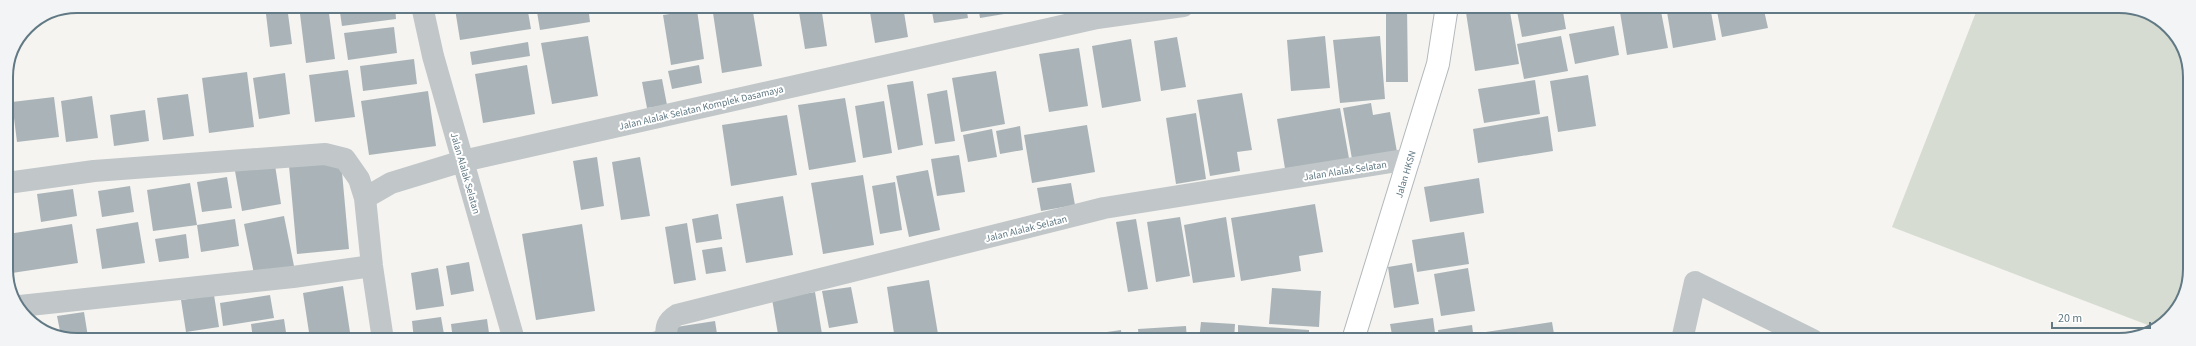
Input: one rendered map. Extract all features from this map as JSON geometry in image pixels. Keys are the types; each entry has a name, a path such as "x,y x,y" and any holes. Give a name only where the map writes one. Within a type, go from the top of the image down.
{"main road":[{"name":"Jalan HKSN","path":"1355,333 1438,64 1446,13"}],"street":[{"name":"Jalan Alalak Selatan","path":"424,13 433,56 512,333"},
{"name":"Jalan Alalak Selatan Komplek Dasamaya","path":"365,198 391,183 463,161 1097,18 1132,13"},
{"path":"13,182 94,171 325,154 345,159 359,179 365,198 372,266 382,333"},
{"name":"Jalan Alalak Selatan","path":"666,333 666,324 677,315 1104,208 1410,159"},
{"path":"25,306 293,277 372,266"},
{"path":"1684,333 1695,282 1799,333"}],"shaded area":[{"path":"1976,13 2127,14 2140,16 2158,26 2170,38 2180,56 2183,77 2183,269 2180,290 2174,301 2161,317 2151,324 2148,325 1892,227"}],"building":[{"path":"266,13 288,13 292,44 270,47"},
{"path":"300,13 329,13 335,59 306,63"},
{"path":"340,13 396,13 396,19 342,26"},
{"path":"456,13 528,13 531,29 460,40"},
{"path":"537,13 589,13 590,22 540,30"},
{"path":"677,13 697,13 704,59 671,65 663,15"},
{"path":"713,13 753,13 762,66 722,73"},
{"path":"799,13 822,13 827,46 805,49"},
{"path":"870,13 904,13 908,37 875,43"},
{"path":"932,13 967,13 968,18 934,23"},
{"path":"979,13 1010,13 980,18"},
{"path":"1386,13 1407,13 1408,82 1386,82"},
{"path":"1466,13 1510,13 1519,64 1475,71"},
{"path":"1517,13 1563,13 1566,29 1522,37"},
{"path":"1620,13 1661,13 1668,48 1627,55"},
{"path":"1667,13 1711,13 1716,40 1673,48"},
{"path":"1717,13 1765,13 1768,28 1722,37"},
{"path":"1614,26 1619,55 1575,64 1569,34"},
{"path":"394,27 397,53 348,60 344,33"},
{"path":"588,36 598,96 552,104 541,43"},
{"path":"1325,36 1330,88 1291,91 1287,40"},
{"path":"1380,36 1385,99 1340,103 1333,40"},
{"path":"1561,36 1568,71 1524,79 1517,44"},
{"path":"1177,37 1186,87 1161,91 1154,41"},
{"path":"1131,39 1141,101 1102,108 1092,46"},
{"path":"528,42 530,56 472,65 470,52"},
{"path":"1079,48 1088,106 1049,112 1039,54"},
{"path":"414,59 417,84 363,91 360,66"},
{"path":"527,65 535,114 483,123 475,74"},
{"path":"699,65 702,83 672,89 668,71"},
{"path":"348,70 355,117 315,122 309,75"},
{"path":"996,71 1005,124 961,132 952,78"},
{"path":"247,72 254,127 209,133 202,78"},
{"path":"285,73 290,114 259,119 253,78"},
{"path":"1588,75 1596,126 1558,132 1550,81"},
{"path":"662,79 667,105 647,108 642,82"},
{"path":"1535,80 1540,114 1484,123 1478,89"},
{"path":"913,81 923,145 898,150 887,85"},
{"path":"947,90 955,141 935,144 927,94"},
{"path":"428,91 436,146 369,155 361,101"},
{"path":"1242,93 1252,150 1237,152 1240,171 1210,176 1197,100"},
{"path":"188,94 194,136 163,140 157,98"},
{"path":"92,96 98,138 66,142 61,101"},
{"path":"54,97 59,137 17,142 13,102"},
{"path":"845,98 856,162 809,170 798,105"},
{"path":"884,101 892,153 863,158 855,106"},
{"path":"1371,103 1373,115 1390,112 1397,152 1352,159 1343,108"},
{"path":"1340,108 1350,164 1286,175 1277,119"},
{"path":"145,110 149,141 114,146 110,115"},
{"path":"1196,113 1206,179 1176,184 1166,118"},
{"path":"787,115 797,175 731,186 722,125"},
{"path":"1548,116 1553,151 1478,163 1473,129"},
{"path":"1087,125 1095,172 1032,183 1024,135"},
{"path":"1020,126 1023,150 1000,154 996,131"},
{"path":"992,129 997,157 968,162 963,135"},
{"path":"959,155 965,192 937,196 931,159"},
{"path":"597,157 604,206 581,210 573,161"},
{"path":"640,157 650,216 621,220 612,162"},
{"path":"341,161 349,249 297,254 289,166"},
{"path":"275,165 281,204 242,211 235,171"},
{"path":"928,170 940,230 909,237 896,176"},
{"path":"863,175 874,245 823,254 811,183"},
{"path":"227,177 232,208 202,212 197,182"},
{"path":"1479,178 1484,213 1430,222 1424,187"},
{"path":"895,182 902,230 880,234 872,186"},
{"path":"190,183 197,225 153,231 147,190"},
{"path":"1071,183 1075,205 1041,211 1037,188"},
{"path":"130,186 134,212 102,217 98,191"},
{"path":"73,189 77,216 41,222 37,194"},
{"path":"783,196 793,255 746,263 736,204"},
{"path":"1315,204 1323,252 1299,256 1301,271 1241,281 1231,218"},
{"path":"718,214 722,239 696,243 692,219"},
{"path":"284,216 294,266 254,274 244,224"},
{"path":"1180,217 1190,276 1156,282 1147,222"},
{"path":"1226,217 1235,277 1193,283 1184,225"},
{"path":"235,219 239,246 201,252 197,225"},
{"path":"1136,219 1148,289 1128,292 1116,222"},
{"path":"138,222 145,263 102,269 96,229"},
{"path":"687,223 696,280 674,284 665,227"},
{"path":"72,224 78,263 13,273 13,233"},
{"path":"582,224 595,311 536,320 522,234"},
{"path":"1464,232 1469,264 1417,272 1412,240"},
{"path":"186,234 189,258 159,262 155,239"},
{"path":"722,247 726,271 706,274 702,250"},
{"path":"469,262 474,291 451,295 446,266"},
{"path":"1412,263 1419,304 1394,308 1388,267"},
{"path":"438,268 444,306 416,310 411,273"},
{"path":"1468,268 1475,311 1441,316 1434,274"},
{"path":"929,280 938,333 894,333 887,287"},
{"path":"343,286 350,333 309,333 303,293"},
{"path":"851,287 858,323 829,328 822,291"},
{"path":"1272,288 1321,291 1319,327 1269,324"},
{"path":"815,292 822,333 778,333 772,299"},
{"path":"214,295 219,327 186,332 181,300"},
{"path":"270,295 274,318 223,326 220,303"},
{"path":"84,312 87,333 60,331 57,316"},
{"path":"441,317 444,333 413,333 412,321"},
{"path":"1433,318 1435,333 1392,333 1390,324"},
{"path":"284,319 286,333 252,333 251,324"},
{"path":"487,319 489,333 452,333 451,324"},
{"path":"715,321 717,333 677,333 676,327"},
{"path":"1201,322 1235,324 1234,333 1200,333"},
{"path":"1552,322 1554,333 1479,333"},
{"path":"1238,325 1309,330 1309,333 1238,333"},
{"path":"1472,325 1473,333 1438,333 1438,330"},
{"path":"1186,326 1186,333 1138,333 1138,329"},
{"path":"1121,330 1121,333 1100,333"}]}
